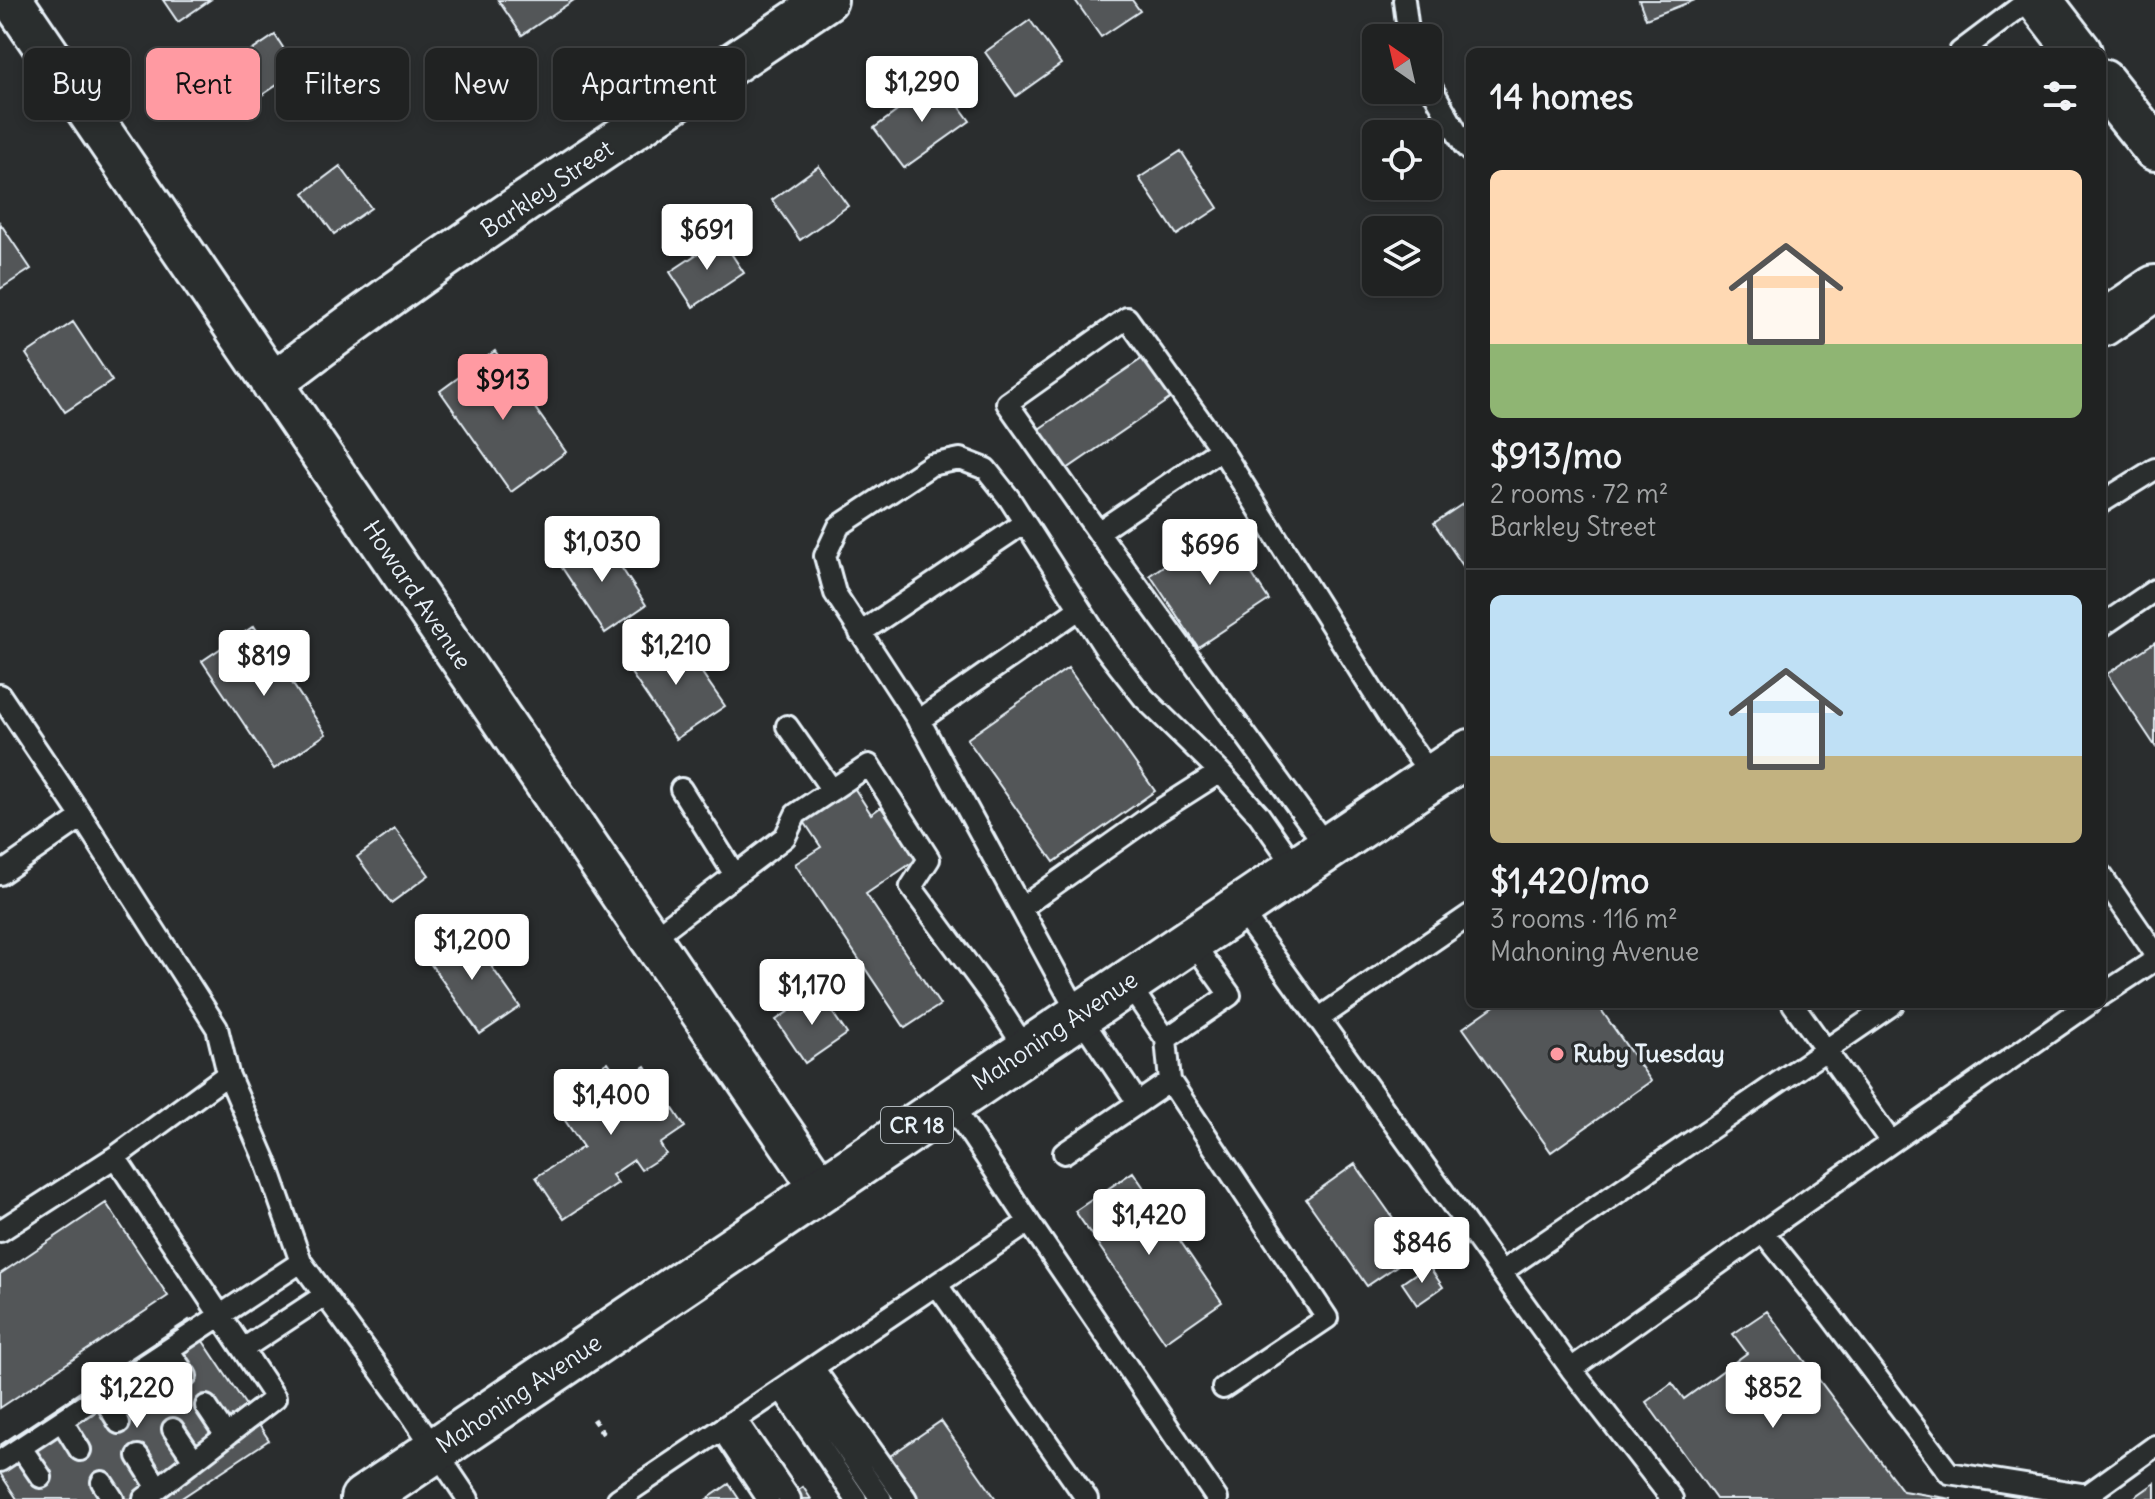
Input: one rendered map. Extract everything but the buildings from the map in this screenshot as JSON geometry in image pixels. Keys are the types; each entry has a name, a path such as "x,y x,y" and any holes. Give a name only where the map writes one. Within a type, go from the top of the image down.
{"main road":[{"path":"2039,0 2076,48"},
{"path":"2107,98 2155,148"},
{"path":"2106,321 2155,288"},
{"name":"Mahoning Avenue","path":"363,1499 1466,755"}],"street":[{"name":"Howard Avenue","path":"12,0 822,1190"},
{"name":"Barkley Street","path":"272,384 331,338 453,253 827,0"}],"lane":[{"path":"1404,0 1407,24"},
{"path":"1966,48 2029,0"},
{"path":"1441,104 1466,147"},
{"path":"1312,858 1098,532 1007,403 1127,318 1221,449 1394,725 1433,776"},
{"path":"1098,532 1221,449"},
{"path":"1138,1103 1079,1015 956,785 918,721 835,593 825,556 839,526 931,465 960,459 986,469 1009,498 1079,609 1144,698 1259,815 1312,858"},
{"path":"2106,500 2155,469"},
{"path":"860,633 1024,523"},
{"path":"2106,623 2155,590"},
{"path":"918,721 1079,609"},
{"path":"2,703 82,817 217,1028 228,1074 266,1162 301,1262 400,1398 468,1499"},
{"path":"787,726 832,790"},
{"path":"651,939 785,837 796,814 869,765 929,859 911,887 992,997 1027,1051"},
{"path":"1021,908 1154,814 1220,772"},
{"path":"681,789 735,875"},
{"path":"0,874 82,817"},
{"path":"2106,882 2155,953"},
{"path":"1238,907 1571,1369 1672,1499"},
{"path":"1318,1019 1466,918"},
{"path":"1166,1039 1230,995 1190,939"},
{"path":"2106,992 2155,960"},
{"path":"1127,982 1166,1039 1170,1081 1327,1318 1223,1388"},
{"path":"1796,1008 1891,1142"},
{"path":"1501,1272 1887,1008"},
{"path":"1571,1369 2083,1008"},
{"path":"0,1231 115,1157 228,1074"},
{"path":"1064,1153 1170,1081"},
{"path":"950,1103 1217,1499"},
{"path":"115,1157 275,1398 151,1494 138,1456"},
{"path":"618,1499 1029,1222"},
{"path":"1763,1232 1949,1473 2087,1495 2155,1446"},
{"path":"0,1461 301,1262"},
{"path":"937,1285 1087,1499"},
{"path":"243,1349 325,1295"},
{"path":"169,1351 186,1376"},
{"path":"137,1372 153,1397"},
{"path":"798,1379 856,1499"},
{"path":"798,1379 881,1499"},
{"path":"798,1379 906,1499"},
{"path":"102,1395 119,1423"},
{"path":"206,1406 226,1436"},
{"path":"62,1421 80,1450"},
{"path":"729,1425 768,1499"},
{"path":"729,1425 790,1499"},
{"path":"173,1429 194,1460"},
{"path":"21,1448 41,1477"}],"path":[{"path":"593,1419 605,1436"}],"place":[{"name":"Ruby Tuesday","path":"1557,1054"}]}
